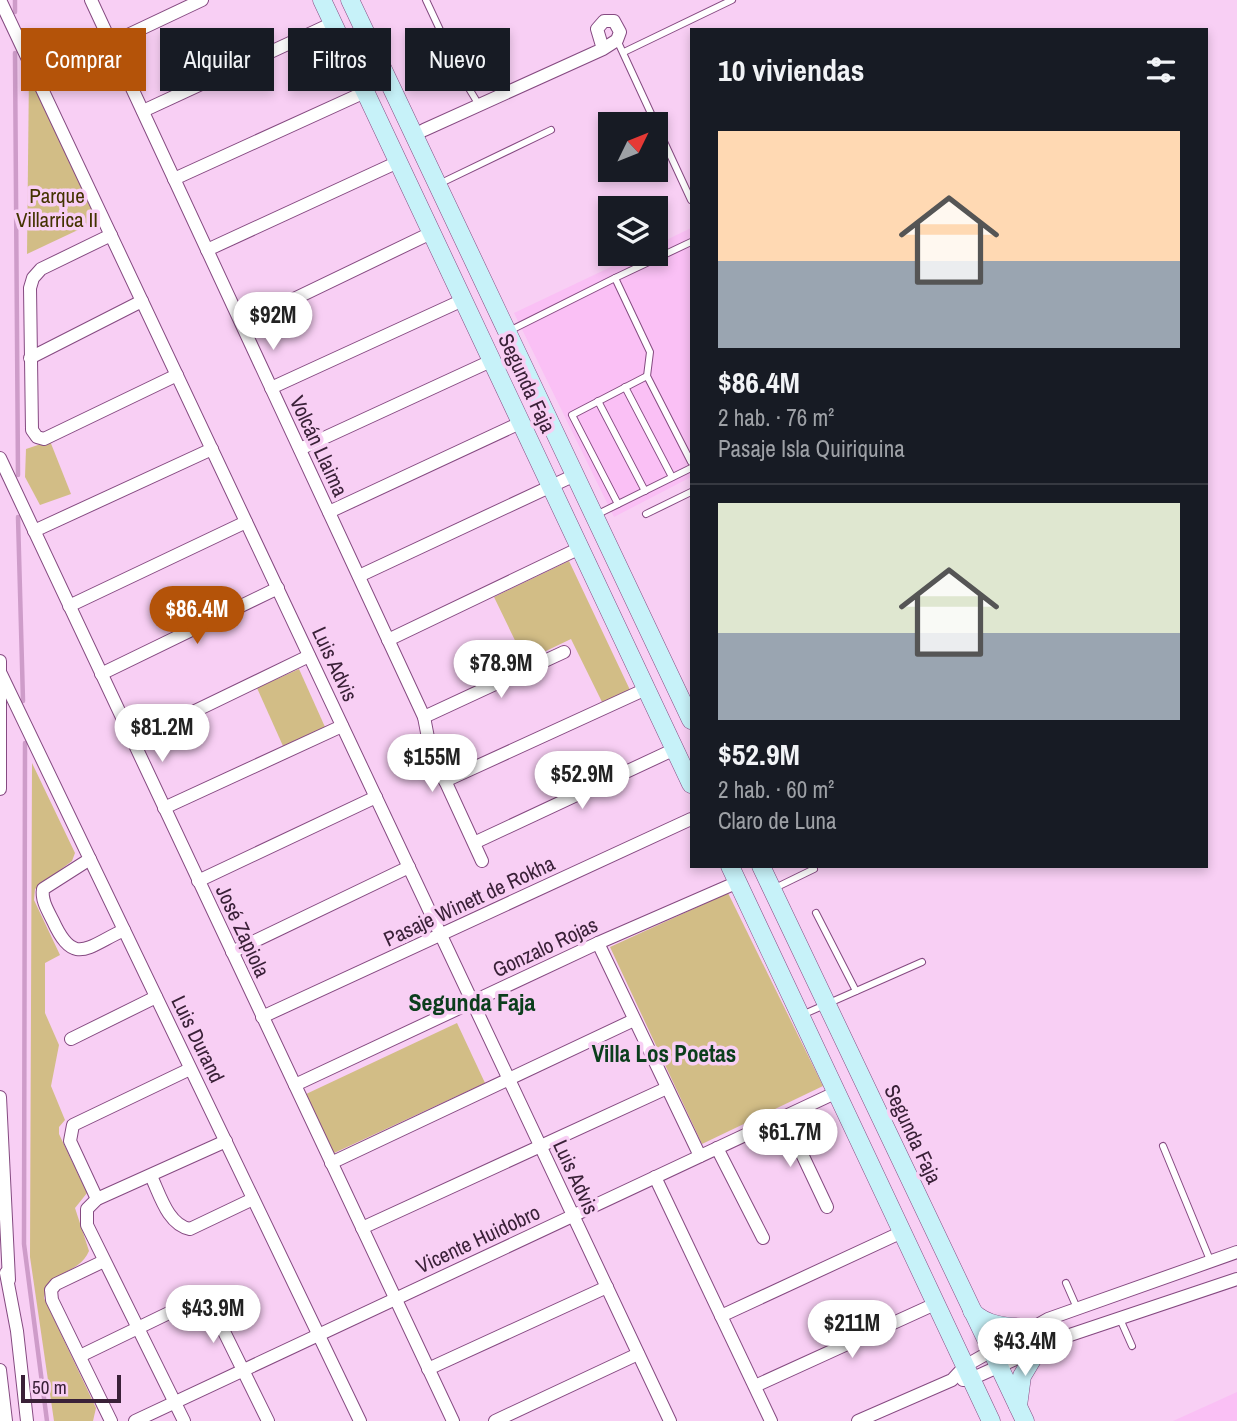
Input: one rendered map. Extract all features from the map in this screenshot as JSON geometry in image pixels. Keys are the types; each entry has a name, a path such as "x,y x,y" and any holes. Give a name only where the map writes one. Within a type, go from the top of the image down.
{"main road":[{"name":"Segunda Faja","path":"322,0 690,782"},
{"name":"Segunda Faja","path":"350,0 690,718"},
{"name":"Segunda Faja","path":"762,868 1021,1413"},
{"path":"734,874 900,1233 991,1421"},
{"path":"970,1309 990,1322 1030,1328"},
{"path":"1021,1413 1022,1376 1040,1346"}],"street":[{"name":"Luis Advis","path":"0,0 670,1421"},
{"name":"Volcán Llaima","path":"91,0 104,28"},
{"path":"143,28 202,0"},
{"path":"414,135 603,49 621,46 620,32 614,21 599,24 596,33 603,49"},
{"path":"143,111 333,23"},
{"name":"Volcán Llaima","path":"134,91 424,717 430,748 476,842 482,861"},
{"path":"174,179 365,92"},
{"path":"207,250 398,162"},
{"path":"242,324 431,233"},
{"path":"111,235 41,270 33,278 30,288 32,430 37,437 44,439 177,375"},
{"path":"271,388 463,300"},
{"path":"30,358 142,301"},
{"path":"300,449 491,361"},
{"path":"329,512 520,423"},
{"path":"34,531 212,449"},
{"name":"José Zapiola","path":"0,458 453,1421"},
{"path":"359,576 575,475"},
{"path":"69,606 246,522"},
{"path":"388,640 580,548"},
{"path":"101,674 278,588"},
{"path":"424,717 564,652"},
{"path":"133,741 309,656"},
{"path":"0,661 0,789"},
{"name":"Luis Durand","path":"1,674 360,1421"},
{"path":"445,782 646,689"},
{"path":"164,808 342,726"},
{"path":"476,842 675,749"},
{"path":"198,881 376,797"},
{"name":"Pasaje Winett de Rokha","path":"262,1017 690,819"},
{"path":"90,859 43,889 43,899 63,942 72,949 82,949 124,930"},
{"path":"232,952 409,867"},
{"name":"Gonzalo Rojas","path":"295,1085 598,943 734,874"},
{"path":"598,943 700,1156"},
{"path":"71,1039 156,997"},
{"path":"331,1163 634,1020"},
{"path":"97,1199 70,1141 73,1125 190,1069"},
{"path":"362,1228 667,1088"},
{"name":"Vicente Huidobro","path":"135,1421 837,1092"},
{"path":"0,1097 9,1280 27,1421"},
{"path":"784,1116 827,1207"},
{"path":"184,1421 87,1225 87,1209 97,1199 226,1141"},
{"path":"718,1148 762,1238"},
{"path":"151,1176 173,1221 180,1227 190,1229 253,1199"},
{"path":"656,1177 771,1421"},
{"path":"721,1317 900,1233"},
{"path":"995,1360 1030,1328 1077,1308 1237,1252"},
{"path":"0,1256 9,1280"},
{"path":"104,1261 56,1284 51,1290 52,1300 111,1421"},
{"path":"858,1421 995,1360 1237,1279"},
{"path":"428,1369 607,1287"},
{"path":"80,1356 206,1295 268,1421"},
{"path":"755,1386 935,1304"},
{"path":"1077,1308 1084,1330"},
{"path":"495,1421 638,1354"},
{"path":"0,1370 6,1421"}],"lane":[{"path":"426,0 462,77 480,104"},
{"path":"690,198 621,46 732,0"},
{"path":"438,184 551,130"},
{"path":"507,332 690,242"},
{"path":"615,278 650,352 647,376 690,460"},
{"path":"618,504 572,415 647,376"},
{"path":"625,387 672,477"},
{"path":"598,401 645,491"},
{"path":"595,516 690,468"},
{"path":"646,514 690,492"},
{"path":"772,890 814,869"},
{"path":"816,913 856,991"},
{"path":"801,1016 922,961"},
{"path":"1163,1146 1210,1260"},
{"path":"1066,1283 1077,1308"},
{"path":"1119,1318 1132,1346"}],"shaded area":[{"path":"690,228 690,478 614,517 514,313 613,266 668,266 668,239"},
{"path":"1237,1392 1237,1421 1173,1421"}],"green space":[{"name":"Parque Villarrica II","path":"29,91 38,91 97,221 27,254"},
{"path":"50,441 71,494 40,505 25,477 26,449"},
{"path":"569,561 630,690 602,702 571,639 525,661 494,597"},
{"path":"299,669 325,727 283,746 257,688"},
{"path":"32,763 75,853 72,861 35,889 34,900 60,955 45,963 45,1013 59,1045 51,1086 65,1120 59,1127 59,1134 87,1193 75,1208 89,1251 78,1265 53,1281 44,1298 96,1408 93,1421 54,1421 30,1257"},
{"path":"728,893 823,1086 702,1144 610,947"},
{"path":"457,1023 485,1083 332,1154 304,1095"}],"waterway":[{"path":"15,0 15,12"},
{"path":"15,53 18,475"},
{"path":"18,517 23,701"},
{"path":"25,743 24,1244 47,1421"}],"district":[{"name":"Segunda Faja","path":"472,1002"},
{"name":"Villa Los Poetas","path":"664,1053"}]}
